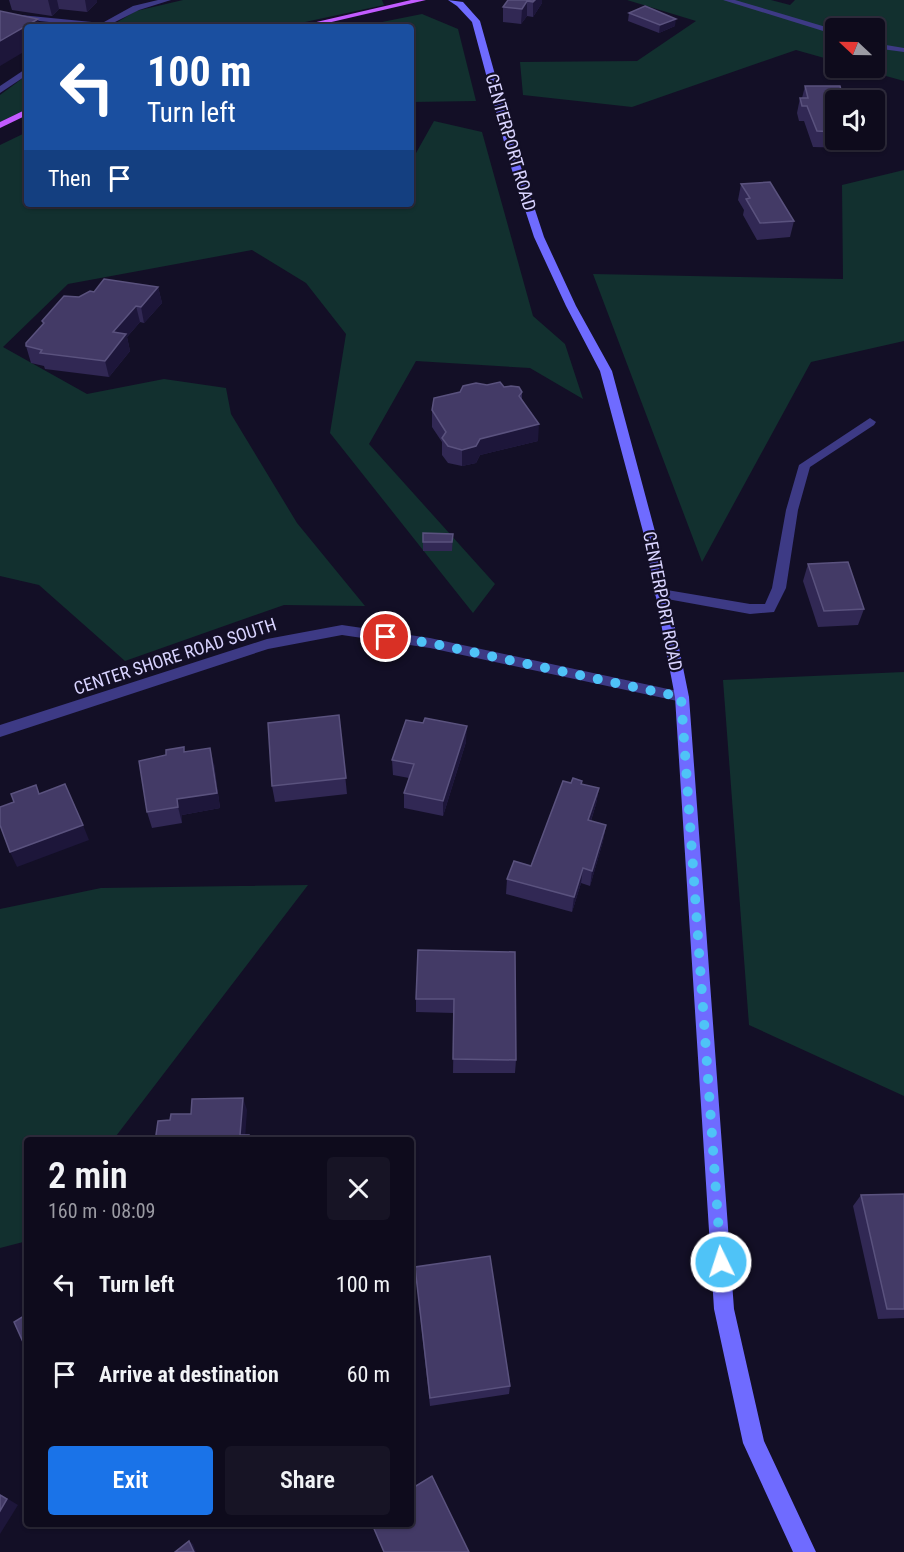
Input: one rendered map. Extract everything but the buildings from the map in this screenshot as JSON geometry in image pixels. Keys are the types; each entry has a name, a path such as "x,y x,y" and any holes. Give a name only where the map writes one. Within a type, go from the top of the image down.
{"main road":[{"path":"313,24 422,0"},
{"name":"CENTERPORT ROAD","path":"452,0 460,4 476,21 515,164 539,237 571,306 606,371 651,539 681,697 724,1309 754,1443 805,1552"},
{"path":"0,125 24,113"}],"street":[{"path":"104,24 136,8 167,0"},
{"path":"727,0 825,30"},
{"path":"0,15 82,24"},
{"path":"885,47 904,50"},
{"path":"0,90 24,72"},
{"path":"661,594 750,609 769,609 778,588 792,510 805,465 870,422"},
{"name":"CENTER SHORE ROAD SOUTH","path":"0,731 267,644 342,630 430,643 681,697"}],"green space":[{"path":"183,0 382,0 384,5 296,24 114,24 136,11"},
{"path":"627,0 771,0 790,5 795,0 904,0 904,81 885,76 885,18 825,18 825,58 796,50 632,107 523,95 520,62 637,61 696,21"},
{"path":"422,14 458,29 476,101 414,102 414,24 372,24"},
{"path":"24,77 24,110 0,122 0,95"},
{"path":"434,121 482,132 533,316 565,344 583,399 530,368 416,361 369,444 495,584 473,613 330,433 346,334 306,283 252,250 68,284 3,347 87,394 164,379 226,388 231,414 297,523 365,606 284,605 125,661 39,585 0,576 0,145 24,133 24,207 414,207 414,157"},
{"path":"904,170 904,341 811,362 702,562 593,274 843,279 842,185"},
{"path":"904,672 904,1096 749,1025 723,680"},
{"path":"308,885 115,1137 24,1137 24,1242 0,1248 0,909 101,888"}],"route":[{"path":"386,637 430,643 681,697 721,1262"}]}
